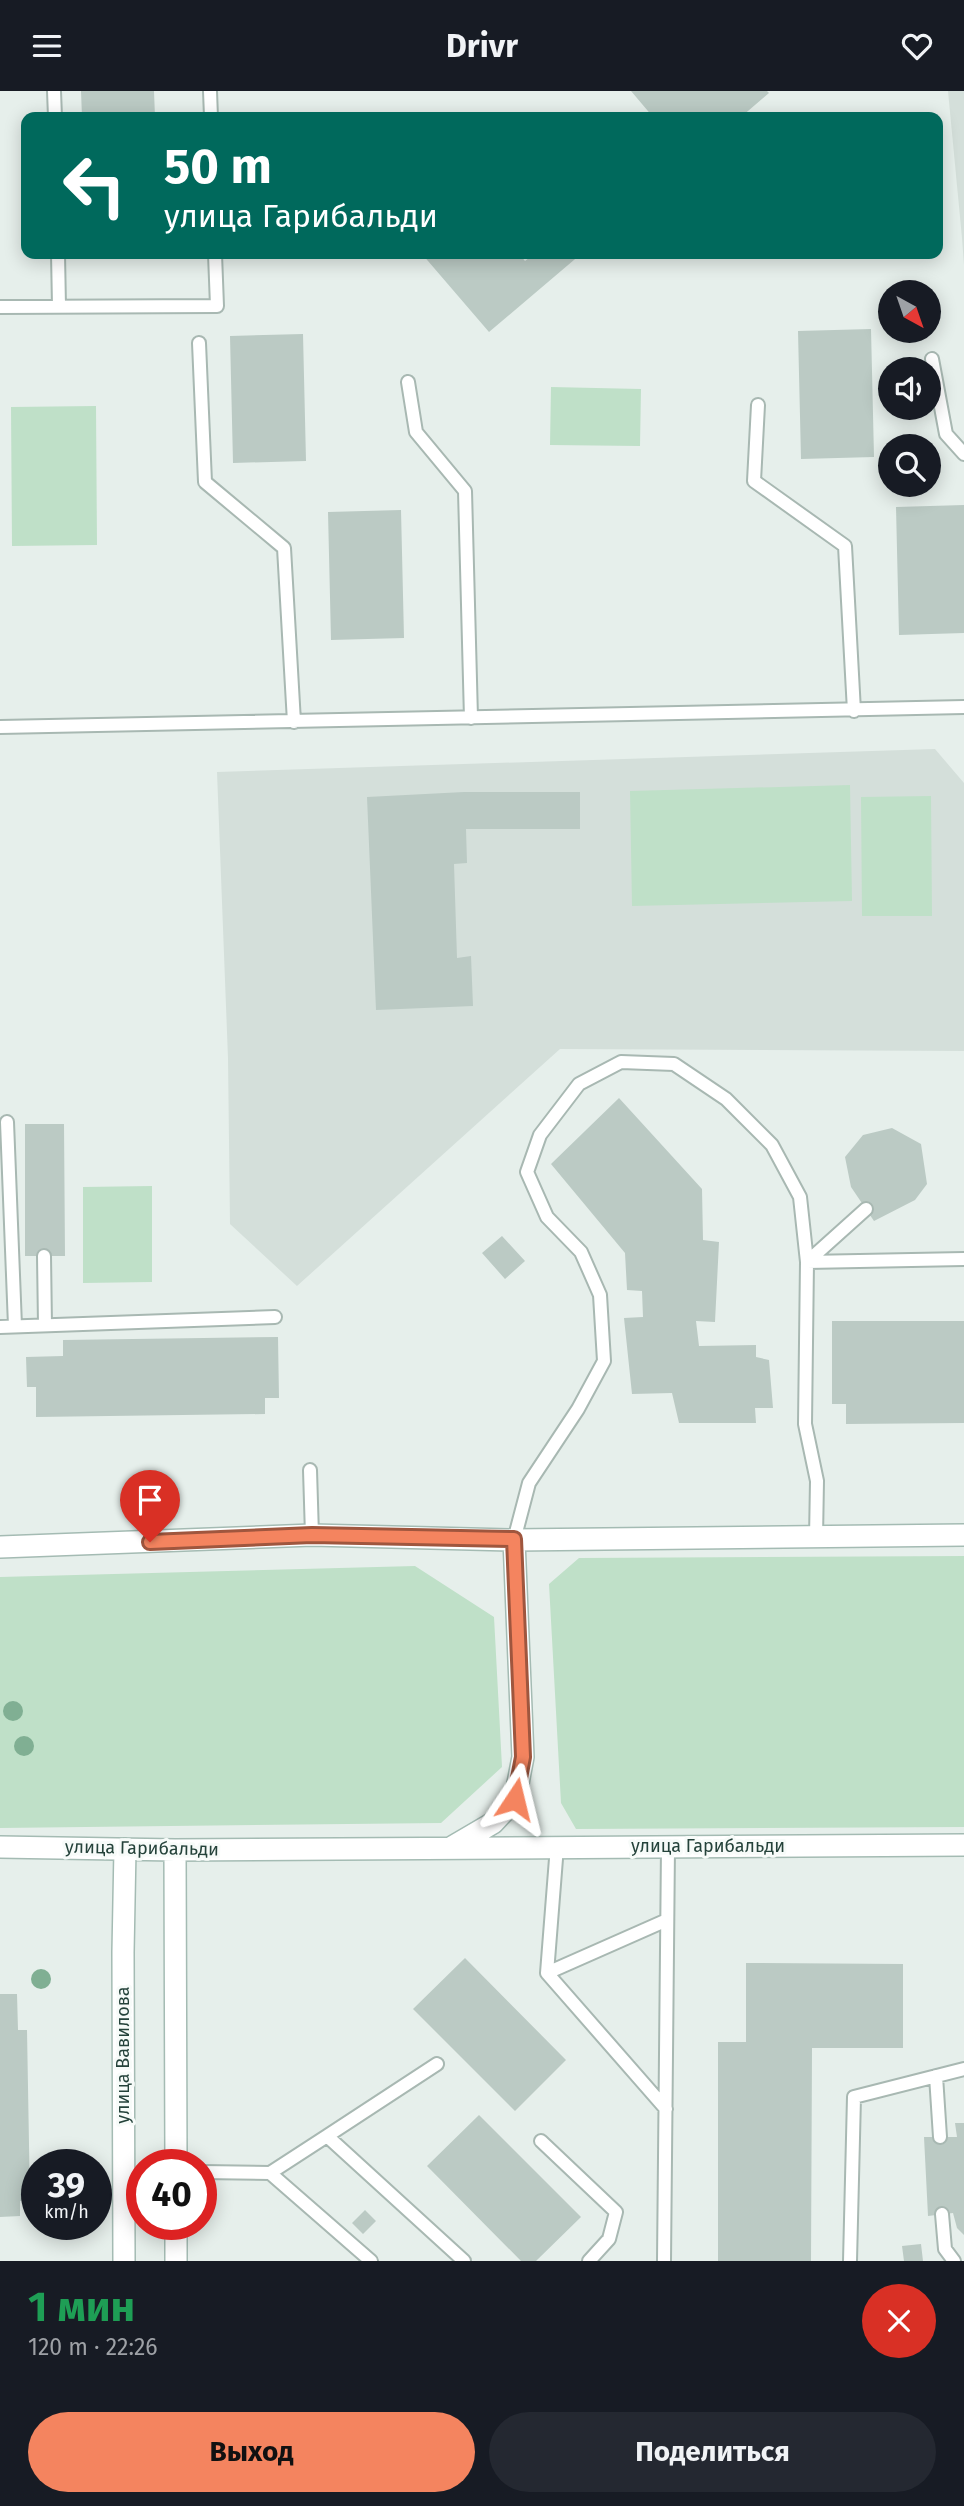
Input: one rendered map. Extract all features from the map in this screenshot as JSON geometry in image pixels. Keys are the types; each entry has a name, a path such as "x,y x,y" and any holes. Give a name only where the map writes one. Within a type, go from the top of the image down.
{"street":[{"path":"0,1547 312,1535 514,1539 964,1535"},
{"name":"улица Гарибальди","path":"451,1848 494,1823 515,1799 523,1757 514,1539"},
{"name":"улица Гарибальди","path":"0,1847 175,1850 964,1845"},
{"name":"улица Вавилова","path":"124,2261 125,1849"},
{"path":"175,1850 176,2149"},
{"path":"176,2240 176,2261"}],"lane":[{"path":"54,91 55,112"},
{"path":"210,91 211,112"},
{"path":"58,259 59,306"},
{"path":"0,307 217,306 215,259"},
{"path":"199,343 205,482 284,548 294,722"},
{"path":"408,382 416,432 466,491 471,718"},
{"path":"758,405 754,481 845,546 854,711"},
{"path":"941,407 946,434 964,454"},
{"path":"0,727 964,707"},
{"path":"514,1539 529,1483 578,1409 604,1361 600,1295 581,1252 547,1217 527,1172 540,1135 579,1084 621,1062 674,1064 726,1099 772,1145 800,1197 807,1262 805,1424 817,1481 816,1538"},
{"path":"7,1122 15,1326"},
{"path":"807,1262 866,1209"},
{"path":"44,1256 45,1325"},
{"path":"807,1262 964,1259"},
{"path":"0,1327 275,1317"},
{"path":"310,1470 312,1535"},
{"path":"557,1846 547,1973 666,2109"},
{"path":"664,2261 668,1847"},
{"path":"547,1973 667,1920"},
{"path":"217,2172 270,2173 437,2064"},
{"path":"850,2261 854,2097 964,2069"},
{"path":"936,2076 940,2137"},
{"path":"327,2137 464,2261"},
{"path":"541,2141 616,2212 609,2239 589,2261"},
{"path":"270,2173 371,2261"},
{"path":"942,2214 945,2249 954,2261"}],"shaded area":[{"path":"948,91 964,91 964,265 962,238"},
{"path":"935,749 964,783 964,1051 560,1049 297,1286 230,1224 228,1058 217,772"}],"green space":[{"path":"551,387 641,389 640,446 550,445"},
{"path":"96,406 97,545 12,546 11,407"},
{"path":"850,785 852,901 632,906 630,791"},
{"path":"931,796 932,916 862,916 861,797"},
{"path":"152,1186 152,1282 83,1283 83,1187"},
{"path":"964,1556 964,1827 576,1829 561,1803 549,1584 579,1558"},
{"path":"415,1566 494,1617 502,1767 441,1823 0,1828 0,1577"}],"building":[{"path":"81,91 154,91 155,112 82,112"},
{"path":"631,91 769,93 747,112 649,112"},
{"path":"426,259 575,259 489,332"},
{"path":"871,329 874,457 801,459 798,331"},
{"path":"303,334 306,461 233,463 230,336"},
{"path":"964,505 964,633 899,635 896,507"},
{"path":"401,510 404,638 331,640 328,512"},
{"path":"464,792 580,792 580,829 466,829 467,863 454,864 457,958 471,956 473,1006 376,1010 367,797"},
{"path":"619,1098 702,1189 703,1240 719,1242 715,1322 696,1321 699,1346 756,1345 756,1357 769,1360 773,1408 755,1408 756,1423 679,1423 672,1393 632,1394 624,1318 643,1317 642,1291 627,1290 625,1253 551,1164"},
{"path":"25,1124 64,1124 65,1256 25,1256"},
{"path":"892,1128 921,1144 927,1184 915,1200 874,1221 851,1187 845,1157 863,1135"},
{"path":"502,1236 525,1261 505,1279 482,1253"},
{"path":"832,1321 964,1321 964,1423 846,1424 846,1404 832,1404"},
{"path":"278,1337 279,1398 265,1398 265,1414 36,1417 36,1387 27,1387 26,1357 63,1356 63,1340"},
{"path":"465,1958 566,2060 515,2111 413,2009"},
{"path":"746,1963 903,1964 903,2048 812,2048 811,2261 718,2261 718,2042 746,2042"},
{"path":"0,1994 17,1994 18,2030 27,2030 29,2149 21,2149 20,2216 0,2217"},
{"path":"479,2115 581,2217 536,2261 521,2261 427,2166"},
{"path":"955,2123 964,2123 964,2235 957,2228 953,2213 928,2216 924,2137 957,2137"},
{"path":"365,2210 376,2221 363,2234 352,2223"},
{"path":"921,2244 923,2261 904,2261 902,2246"}],"route":[{"path":"150,1542 312,1535 514,1539 523,1757 515,1799"}]}
